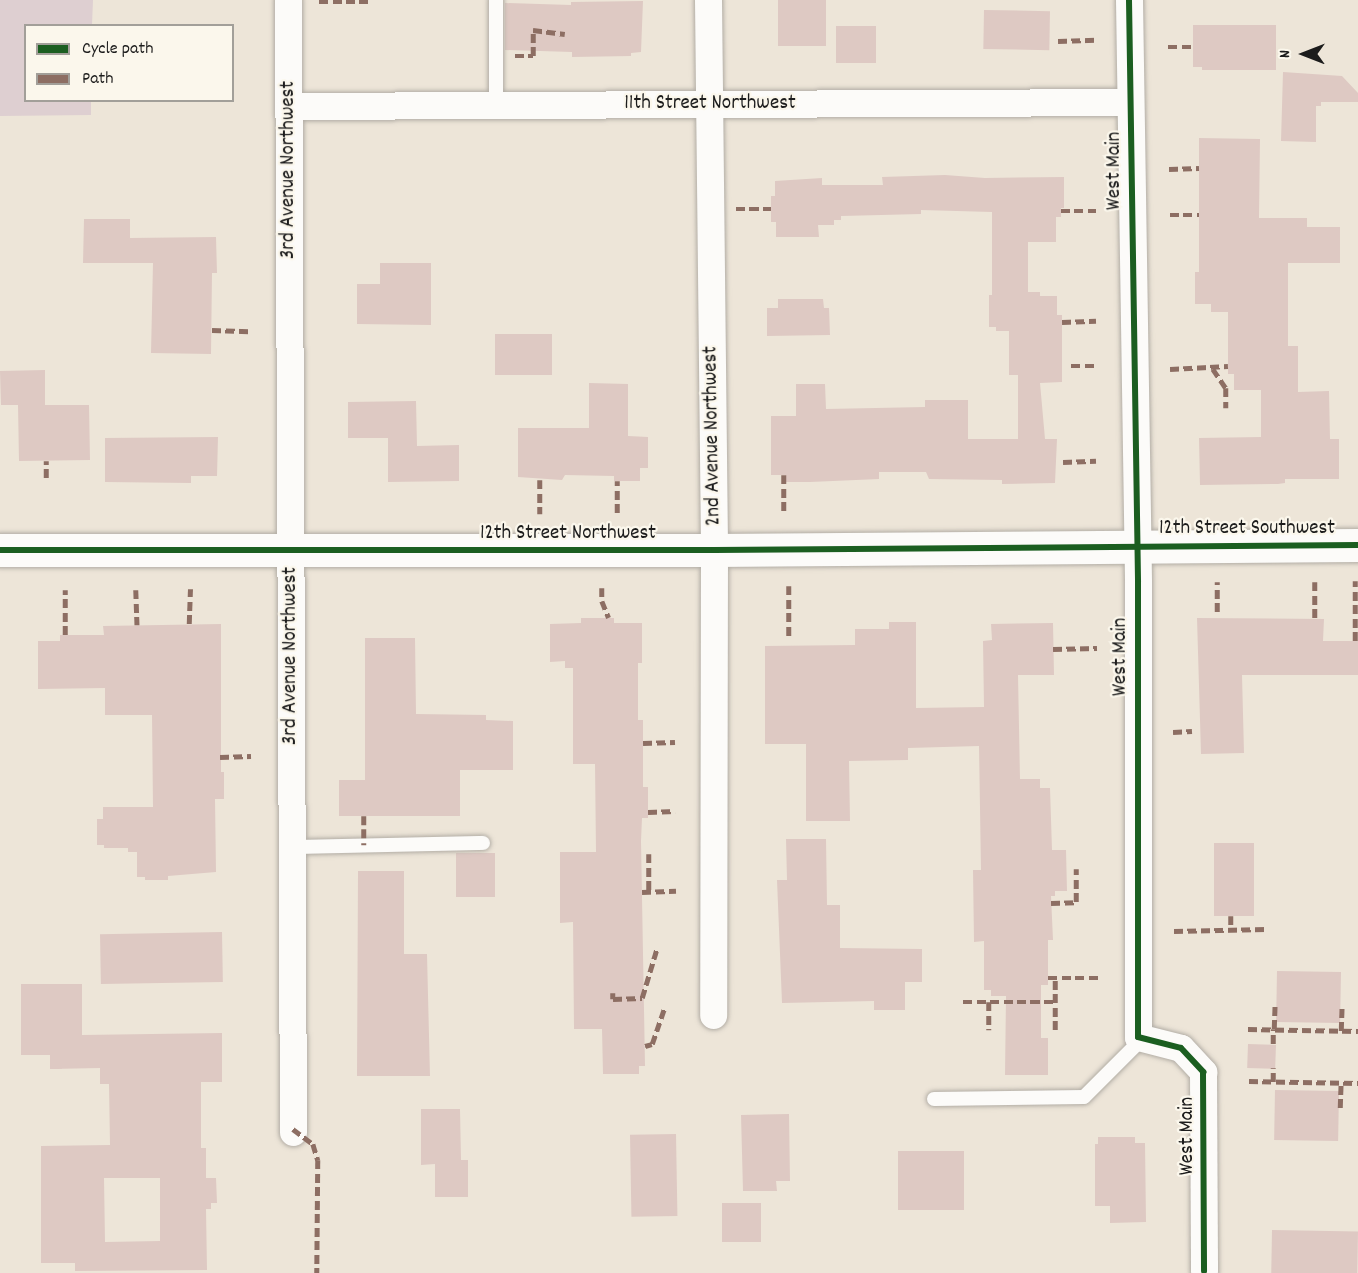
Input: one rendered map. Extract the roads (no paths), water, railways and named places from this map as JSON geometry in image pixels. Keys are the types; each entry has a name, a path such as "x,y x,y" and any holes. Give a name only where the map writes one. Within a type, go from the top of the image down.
{"street":[{"name":"3rd Avenue Northwest","path":"288,0 292,1132"},
{"name":"2nd Avenue Northwest","path":"708,0 714,550 714,1015"},
{"name":"West Main","path":"1129,0 1136,546 1137,1037 1181,1048 1203,1072 1204,1271"},
{"name":"11th Street Northwest","path":"289,106 1130,102"},
{"name":"12th Street Southwest","path":"1136,546 1358,545"},
{"name":"12th Street Northwest","path":"0,550 714,550 1136,546"}],"lane":[{"path":"496,0 496,104"},
{"path":"292,847 483,843"},
{"path":"934,1099 1084,1097 1142,1038"}]}
